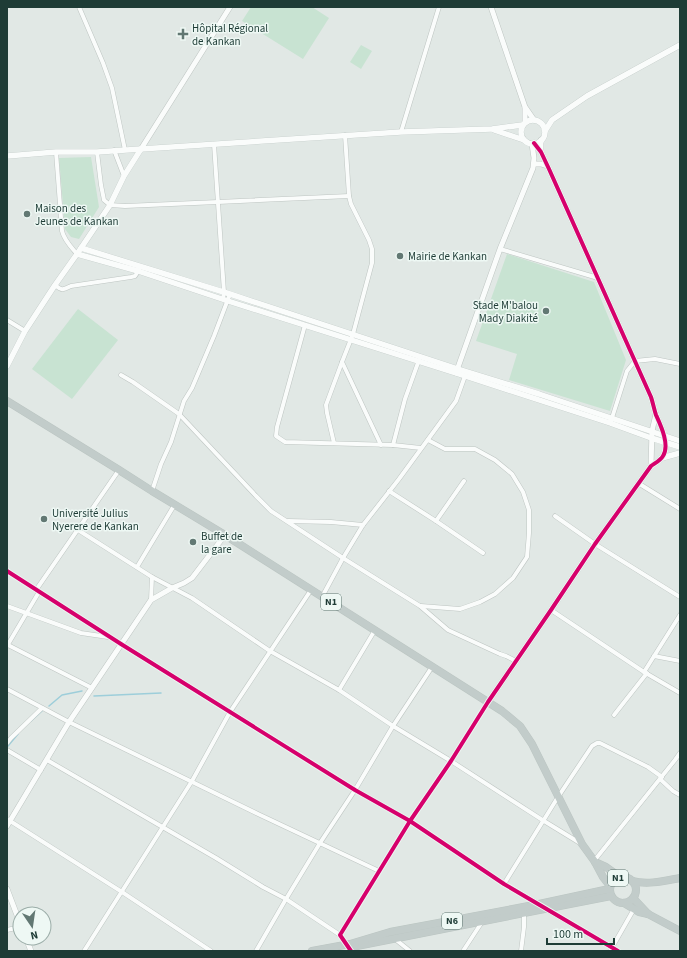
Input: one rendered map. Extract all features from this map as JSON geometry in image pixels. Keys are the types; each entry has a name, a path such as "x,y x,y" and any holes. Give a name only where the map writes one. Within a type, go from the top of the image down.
{"highway":[{"name":"N1","path":"7,401 225,535 502,710 520,726 532,744 582,844 594,861 614,900 624,903 639,912 648,914 680,931"},
{"name":"N1","path":"594,861 620,877 625,877 632,881 636,887 635,895 633,898 624,903"},
{"name":"N1","path":"610,890 614,880 620,877"},
{"path":"632,881 647,883 680,878"},
{"path":"636,890 680,881"},
{"name":"N6","path":"312,951 349,948 390,932 610,890"},
{"name":"N6","path":"332,951 524,914 610,890"},
{"name":"N1","path":"633,898 648,914"}],"main road":[{"path":"492,129 533,144 543,138 545,131 552,120 587,96 680,45"},
{"path":"7,156 56,152 96,152 401,132 492,129 524,124 530,120 552,120"},
{"path":"536,120 544,127 545,131"},
{"path":"524,124 521,133 524,140"},
{"path":"7,366 25,331 110,205 124,176 141,149"},
{"path":"80,248 225,300 305,325 352,337"},
{"path":"77,254 140,269 227,293 352,337 611,421 651,438 680,447"},
{"path":"457,371 465,376 611,421 652,431 680,441"},
{"path":"662,458 680,453"}],"street":[{"path":"79,7 112,88 125,150"},
{"path":"141,149 230,7"},
{"path":"401,132 439,7"},
{"path":"491,7 525,107 536,120"},
{"path":"524,124 525,107"},
{"path":"334,443 326,405 352,337 372,263 372,249 370,240 351,204 349,196 345,136"},
{"path":"540,152 541,140"},
{"path":"152,491 161,464 171,442 179,414 184,401 192,388 227,293 214,144"},
{"path":"340,935 410,821 451,761 488,702 638,483 651,466 662,458 664,453 664,435 651,397 547,166 540,152 533,144"},
{"path":"457,371 500,249 534,164 533,144"},
{"path":"114,150 124,176"},
{"path":"56,152 63,236 77,254"},
{"path":"96,152 104,200 110,205 125,206 349,196"},
{"path":"534,164 547,166"},
{"path":"71,248 80,248"},
{"path":"500,249 598,278"},
{"path":"55,285 62,290 71,286 131,278 140,269"},
{"path":"7,320 25,331"},
{"path":"305,325 277,427 276,436 284,442 393,445 421,448"},
{"path":"393,445 405,399 420,358"},
{"path":"611,421 627,371 635,361 655,359 680,364"},
{"path":"342,362 381,445"},
{"path":"121,375 179,414 272,511 420,606 448,630 516,661"},
{"path":"322,597 363,525 456,401 465,376"},
{"path":"651,466 651,438 656,414"},
{"path":"420,606 460,609 480,602 495,594 513,578 527,557 529,533 529,510 523,492 512,474 495,460 475,449 446,449 428,440"},
{"path":"92,688 7,645 27,613 38,591 119,470"},
{"path":"436,521 464,481"},
{"path":"638,483 680,509"},
{"path":"389,492 436,521 483,553"},
{"path":"136,567 175,504"},
{"path":"554,516 595,544 680,597"},
{"path":"287,521 331,522 363,525"},
{"path":"78,530 152,577 192,598 270,651 339,690 393,726 582,844"},
{"path":"211,951 122,892 8,822 69,722 151,600 192,578 225,535"},
{"path":"7,571 355,790 410,821 504,884 611,949 618,951"},
{"path":"151,600 152,577"},
{"path":"84,951 192,782 230,712 311,590"},
{"path":"7,606 81,633 110,637"},
{"path":"551,610 645,672 680,693"},
{"path":"614,715 645,672 680,615"},
{"path":"339,690 375,630"},
{"path":"654,656 680,661"},
{"path":"256,951 320,843 355,790 393,726 432,667"},
{"path":"7,689 69,722 379,871"},
{"path":"7,743 42,708"},
{"path":"504,884 558,797 592,746 597,743 600,743 641,764 661,778 673,791 680,795"},
{"path":"7,750 41,770"},
{"path":"594,861 680,753"},
{"path":"47,760 286,899 340,935 349,948"},
{"path":"675,760 680,763"},
{"path":"7,889 14,906"},
{"path":"611,949 634,909"},
{"path":"463,951 482,922 485,914"},
{"path":"521,951 524,914"},
{"path":"394,939 410,951"}],"green space":[{"path":"251,7 312,7 329,18 303,59 242,21"},
{"path":"361,45 372,51 361,69 350,62"},
{"path":"91,157 99,207 79,239 71,237 65,229 59,158"},
{"name":"Stade M'balou Mady Diakité","path":"507,254 594,282 626,360 610,411 509,380 517,354 476,341"},
{"path":"78,309 118,340 72,399 32,369"}],"waterway":[{"path":"49,706 62,695 82,691"},
{"path":"94,696 161,693"},
{"path":"31,721 43,710"},
{"path":"8,746 18,734"}],"cycle path":[{"path":"351,951 340,935 410,821 451,761 488,702 595,544 651,466 660,459 665,452 666,446 664,436 651,397 549,169 541,152 534,143"},
{"path":"7,571 355,790 410,821 504,884 618,951"}],"place":[{"name":"Hôpital Régional de Kankan","path":"183,34"},
{"name":"Maison des Jeunes de Kankan","path":"27,214"},
{"name":"Mairie de Kankan","path":"400,256"},
{"name":"Stade M'balou Mady Diakité","path":"546,311"},
{"name":"Université Julius Nyerere de Kankan","path":"44,519"},
{"name":"Buffet de la gare","path":"193,542"}]}
